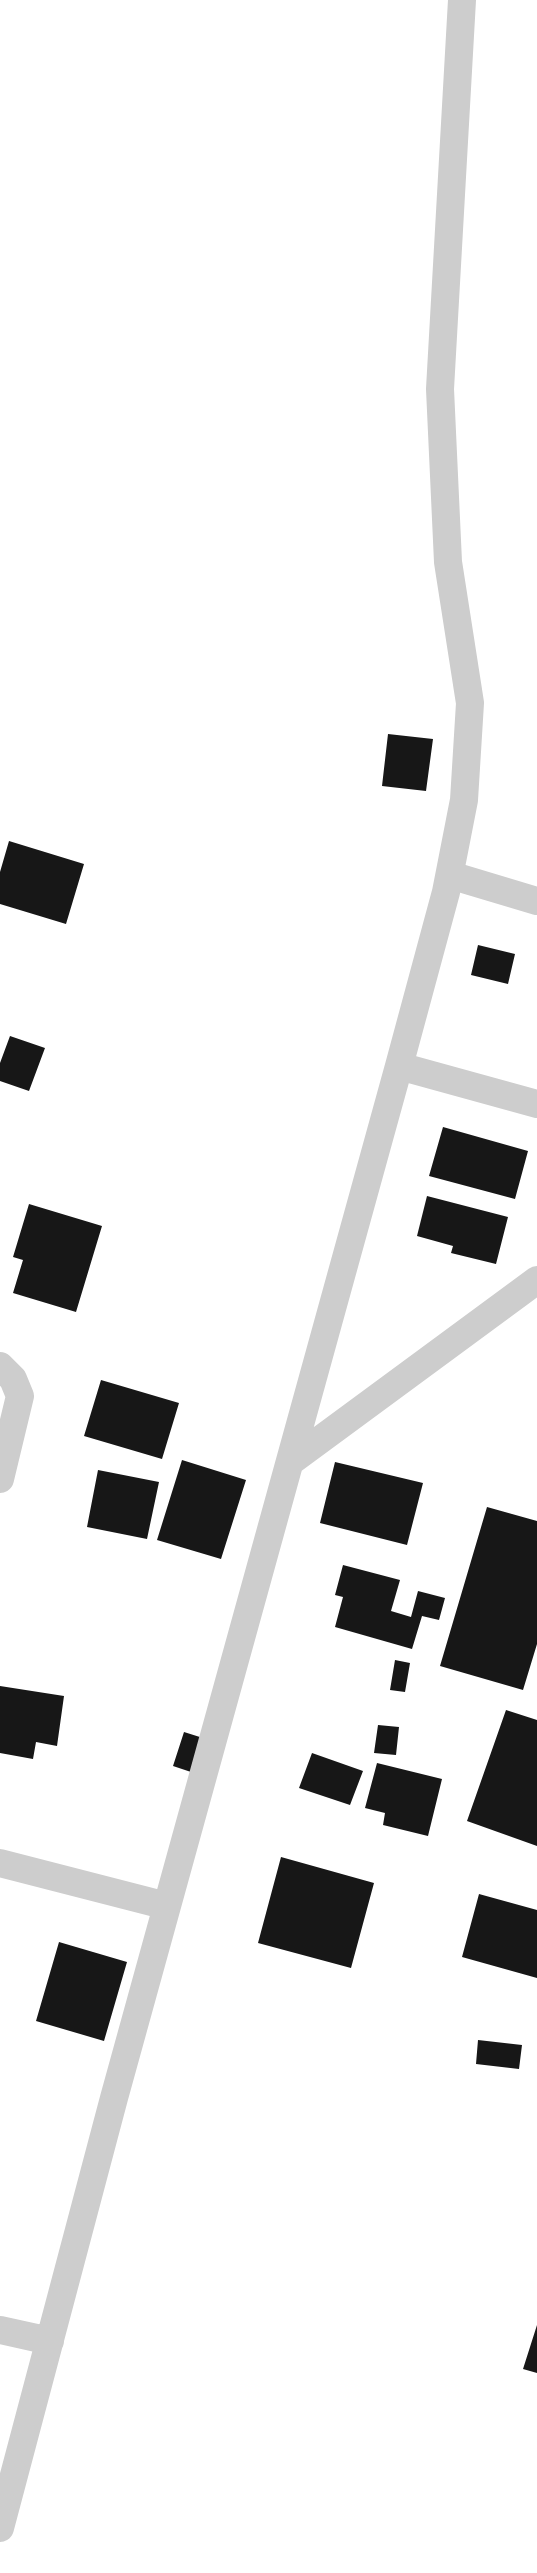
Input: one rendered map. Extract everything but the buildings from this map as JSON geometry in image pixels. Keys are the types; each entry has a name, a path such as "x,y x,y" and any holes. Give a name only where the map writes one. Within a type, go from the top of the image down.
{"street":[{"path":"0,2528 167,1906 400,1066 450,875 464,800 470,703 448,562 440,389 462,0"},
{"path":"450,875 537,901"},
{"path":"400,1066 537,1104"},
{"path":"290,1462 537,1280"},
{"path":"0,1366 13,1378 20,1396 0,1479"},
{"path":"0,1863 167,1906"},
{"path":"0,2330 50,2341"}]}
